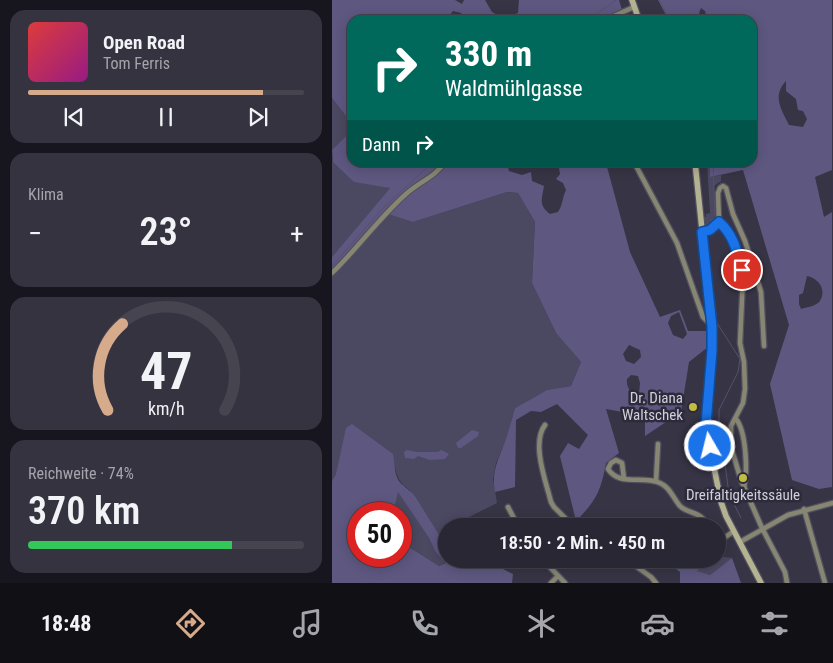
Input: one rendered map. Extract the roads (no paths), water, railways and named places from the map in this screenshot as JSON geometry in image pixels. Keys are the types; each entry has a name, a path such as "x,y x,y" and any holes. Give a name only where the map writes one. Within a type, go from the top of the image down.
{"main road":[{"path":"632,0 637,15"},
{"path":"696,167 705,231 712,321 712,350 706,424 721,502 734,532 762,583"}],"street":[{"path":"616,15 634,7"},
{"path":"332,274 387,211 408,192 438,172 442,167"},
{"path":"637,167 663,213 677,243 704,318 707,321 712,321"},
{"path":"764,346 761,292 745,241 733,214 726,188 723,186 718,193 719,222 733,239 743,276 740,343 744,362 745,389 743,403 731,426 731,447 744,488 785,572 787,583"},
{"path":"705,231 719,222"},
{"path":"736,419 741,425 746,464 744,488"},
{"path":"545,425 541,430 539,454 551,502 564,518"},
{"path":"656,481 658,444"},
{"path":"624,479 622,463 616,460 608,468 616,476 624,479 662,483 681,506 702,518"},
{"path":"740,542 782,517 804,509 832,503"},
{"path":"508,508 514,518"},
{"path":"804,509 825,583"},
{"path":"726,537 734,532"},
{"path":"552,568 565,583"},
{"path":"639,568 651,576 656,583"},
{"path":"551,583 558,576"}],"waterway":[{"path":"595,15 616,0"},
{"path":"659,0 667,15"},
{"path":"332,266 386,205 428,167"},
{"path":"713,167 715,216 707,228 707,234 717,323 740,359 738,372 719,410 719,429"},
{"path":"725,464 729,494 741,518"}],"place":[{"name":"Dr. Diana Waltschek","path":"693,407"},
{"name":"Dreifaltigkeitssäule","path":"743,478"}]}
